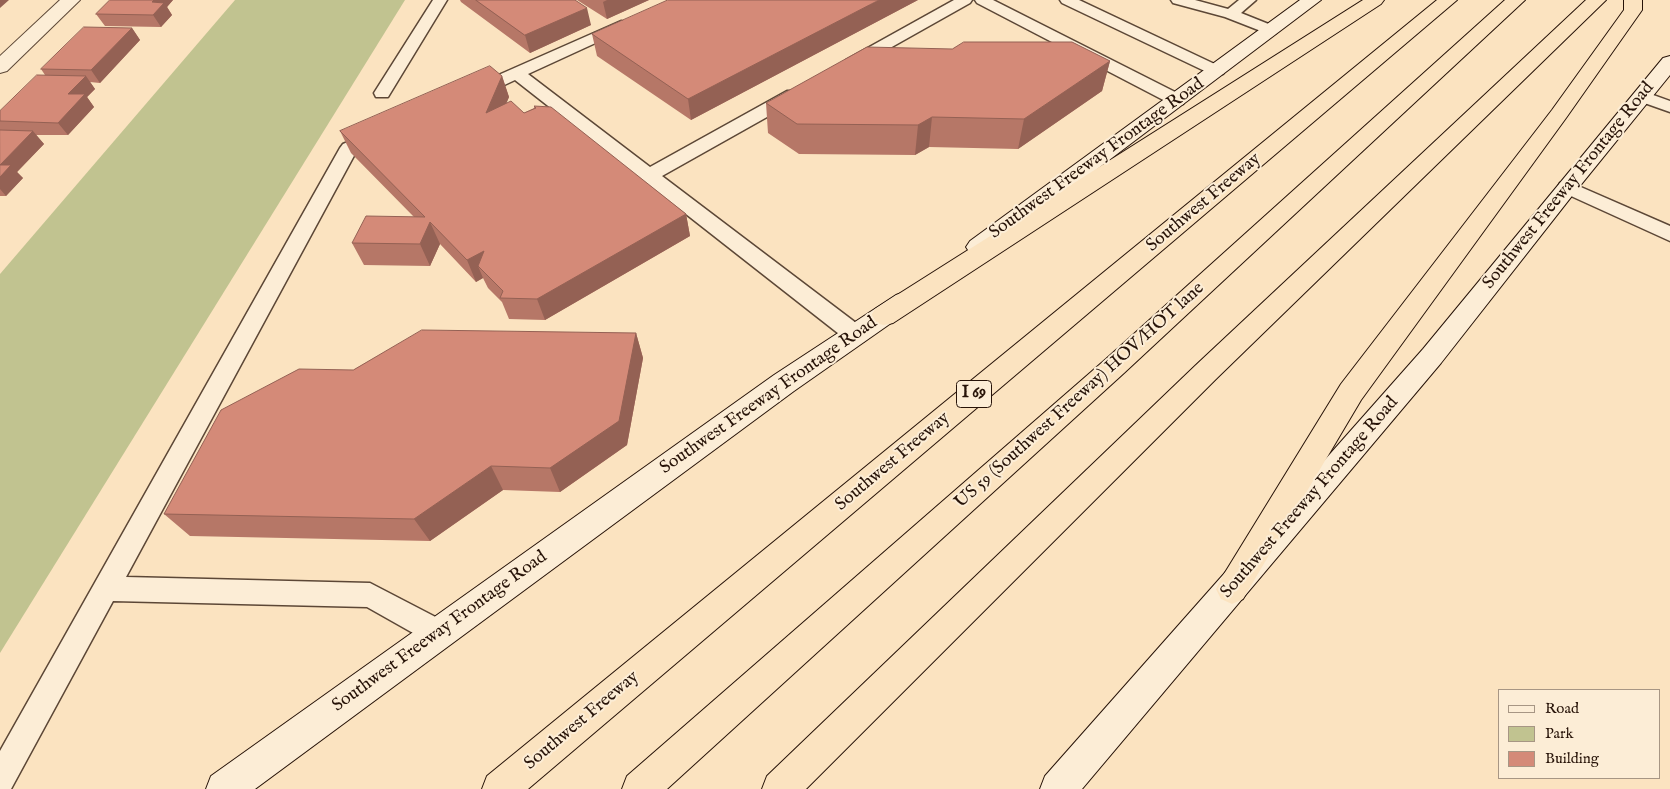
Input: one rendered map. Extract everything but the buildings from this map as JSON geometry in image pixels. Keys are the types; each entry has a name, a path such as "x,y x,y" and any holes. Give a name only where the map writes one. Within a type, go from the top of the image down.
{"highway":[{"path":"884,316 1375,0"},
{"name":"Southwest Freeway","path":"500,789 1448,0"},
{"name":"US 59 (Southwest Freeway) HOV/HOT lane","path":"640,789 1122,359 1516,0"},
{"path":"780,789 1206,372 1597,0"},
{"path":"1232,589 1351,392 1559,114 1632,10 1634,0"}],"main road":[{"path":"0,67 71,0"},
{"name":"Southwest Freeway Frontage Road","path":"224,789 784,382 884,316 1312,0"},
{"name":"Southwest Freeway Frontage Road","path":"1058,789 1432,356 1670,62"}],"lane":[{"path":"382,93 440,0"},
{"path":"836,71 965,0"},
{"path":"982,0 1177,100"},
{"path":"1067,0 1216,71"},
{"path":"1178,0 1230,14 1272,30"},
{"path":"1230,14 1249,0"},
{"path":"456,101 636,20"},
{"path":"518,74 856,335"},
{"path":"648,176 811,86"},
{"path":"1642,96 1670,107"},
{"path":"0,780 349,148 393,128"},
{"path":"1567,187 1670,234"},
{"path":"106,589 370,595 439,633"}],"green space":[{"path":"235,0 405,0 0,653 0,274"}]}
